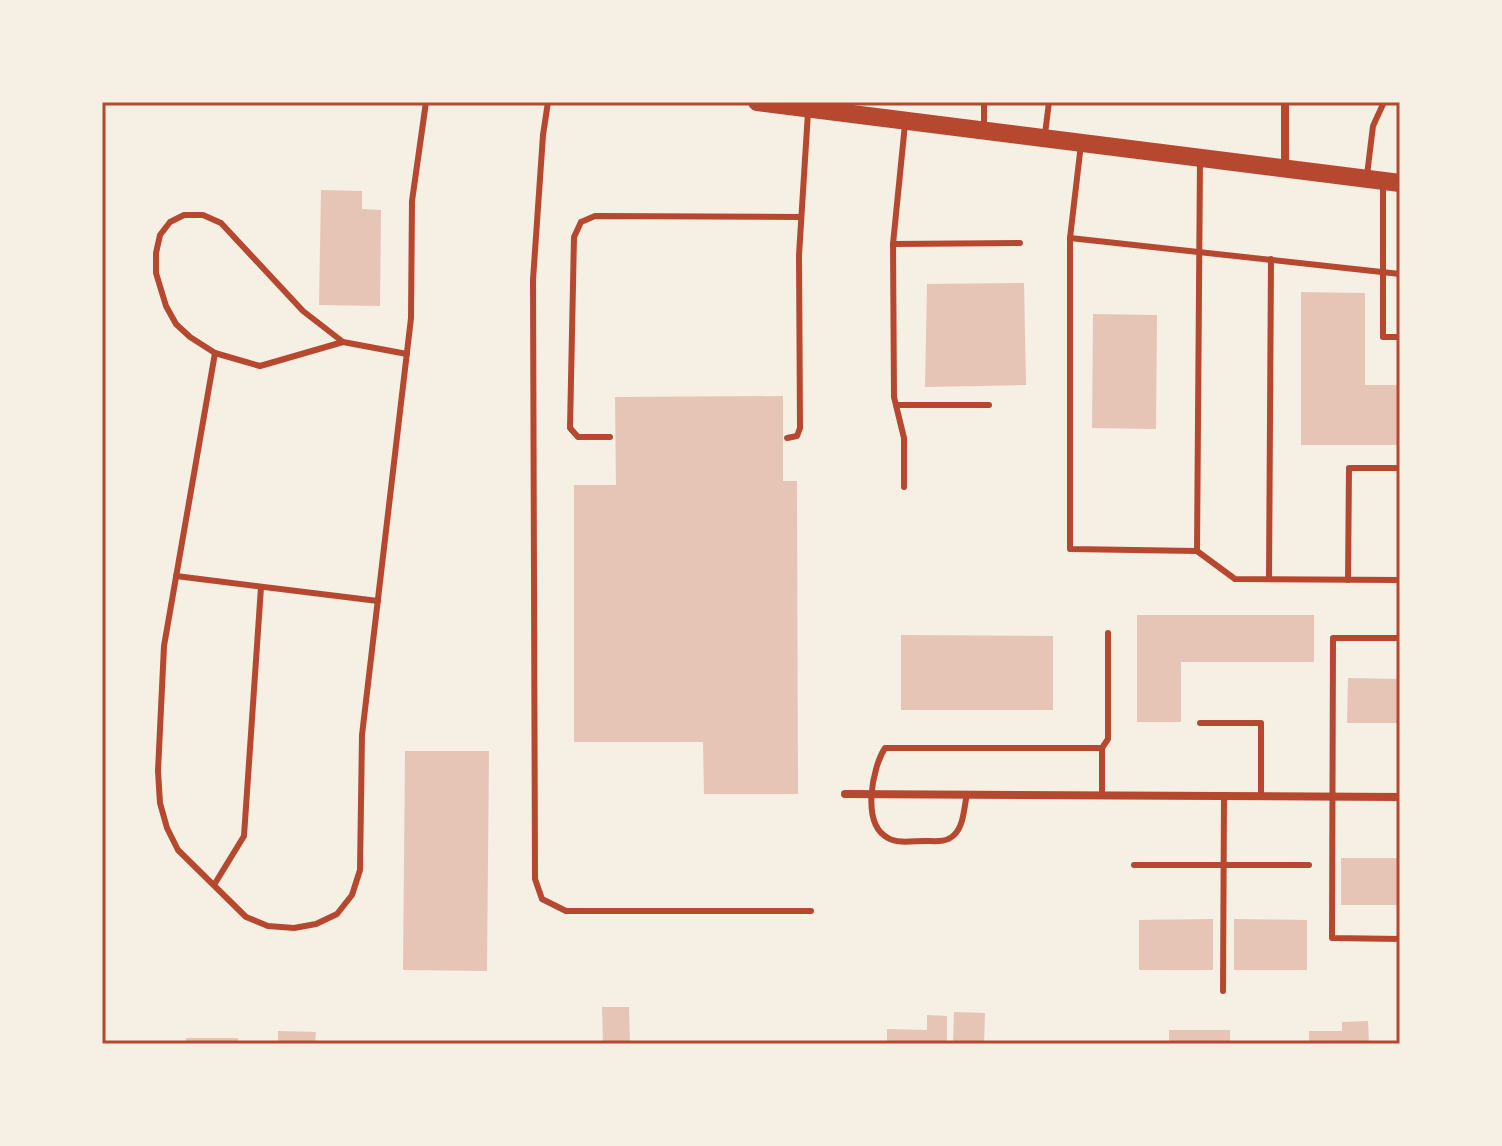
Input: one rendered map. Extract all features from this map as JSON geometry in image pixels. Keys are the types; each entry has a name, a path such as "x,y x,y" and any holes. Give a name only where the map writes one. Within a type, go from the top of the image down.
{"main road":[{"path":"764,102 1383,181"}],"street":[{"path":"1285,102 1285,169"},
{"path":"845,794 1400,797"}],"lane":[{"path":"215,353 164,646 158,771 160,803 167,828 178,850 246,917 268,926 294,928 316,924 337,914 352,895 360,870 362,735 411,318 412,201 426,102"},
{"path":"548,102 533,280 535,879 542,899 566,911 811,911"},
{"path":"984,102 984,130"},
{"path":"1045,138 1049,102"},
{"path":"1384,102 1373,126 1383,181 1383,337 1400,337"},
{"path":"787,438 793,438 800,432 801,217 808,109"},
{"path":"904,487 904,438 896,405 893,244 905,121"},
{"path":"1081,142 1070,238 1070,549 1197,551 1235,579 1400,580"},
{"path":"1197,551 1200,158"},
{"path":"343,342 303,311 221,223 203,215 184,215 170,222 160,235 156,273 166,306 176,324 215,353 260,366 343,342 407,354"},
{"path":"610,437 578,437 570,428 574,237 581,222 595,216 801,217"},
{"path":"1070,238 1400,274"},
{"path":"893,244 1020,243"},
{"path":"1269,579 1271,259"},
{"path":"896,405 989,405"},
{"path":"1348,580 1349,468 1400,468"},
{"path":"176,576 378,601"},
{"path":"214,885 244,836 261,587"},
{"path":"1102,795 1102,748 1108,739 1108,633"},
{"path":"1400,638 1333,638 1332,938 1400,939"},
{"path":"1200,723 1261,723 1261,796"},
{"path":"967,794 959,828 952,838 941,841 895,841 884,837 877,828 870,794 877,760 885,748 1102,748"},
{"path":"1223,991 1224,796"},
{"path":"1134,865 1309,865"}],"building":[{"path":"321,190 362,191 362,209 381,210 380,306 319,305"},
{"path":"1024,283 1026,385 925,387 927,284"},
{"path":"1301,292 1365,293 1365,385 1400,385 1400,445 1301,445"},
{"path":"1093,314 1157,315 1156,429 1092,428"},
{"path":"783,396 783,481 797,481 798,794 704,794 703,742 574,742 574,485 616,485 615,397"},
{"path":"1137,615 1314,615 1314,662 1181,662 1181,722 1137,722"},
{"path":"901,635 1053,636 1053,710 901,710"},
{"path":"1348,678 1400,679 1400,723 1347,723"},
{"path":"405,751 489,751 487,971 403,970"},
{"path":"1341,858 1400,858 1400,905 1341,905"},
{"path":"1213,919 1213,970 1139,970 1139,920"},
{"path":"1234,919 1307,920 1307,970 1234,970"},
{"path":"602,1007 629,1007 630,1044 603,1044"},
{"path":"954,1012 985,1013 984,1044 953,1043"},
{"path":"927,1015 947,1016 947,1044 887,1044 887,1029 927,1030"},
{"path":"1368,1021 1369,1044 1309,1044 1309,1031 1342,1031 1342,1022"},
{"path":"1169,1030 1230,1030 1230,1044 1169,1044"},
{"path":"278,1031 316,1032 315,1044 278,1044"},
{"path":"186,1038 238,1038 238,1044 186,1044"}]}
